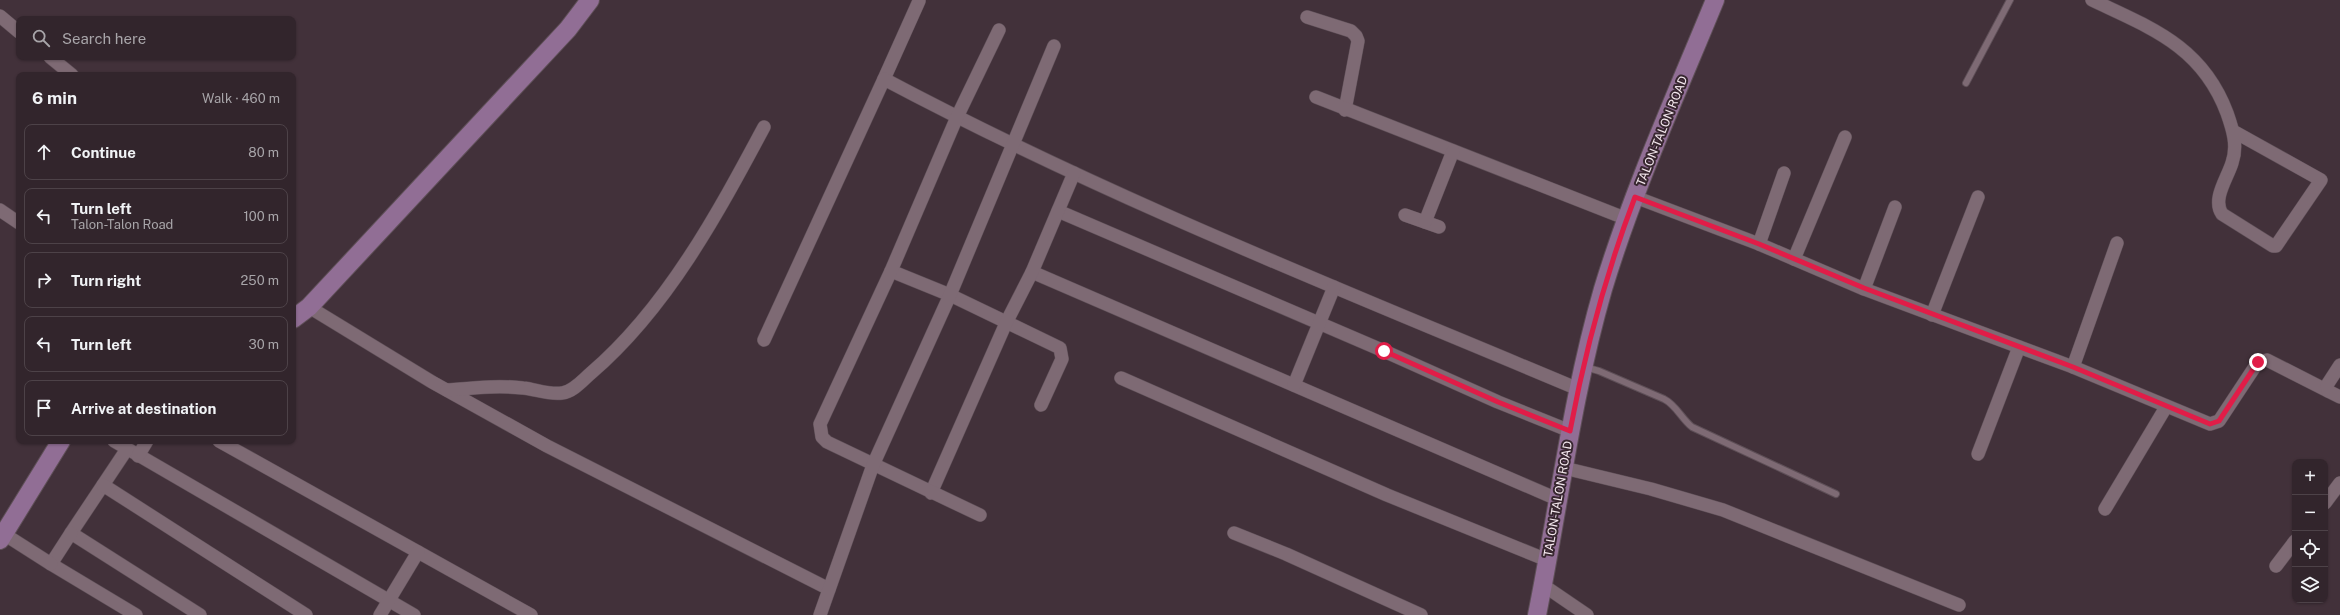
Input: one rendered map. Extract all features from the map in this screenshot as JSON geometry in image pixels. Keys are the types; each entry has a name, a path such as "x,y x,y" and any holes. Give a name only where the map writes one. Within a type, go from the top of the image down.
{"street":[{"path":"296,317 309,307 568,29 590,0"},
{"name":"TALON-TALON ROAD","path":"1537,615 1578,389 1603,290 1635,197 1716,0"},
{"path":"2092,0 2162,34 2194,58 2210,81 2224,106 2233,131 2234,156 2218,200 2218,208 2222,214 2273,246 2276,246 2321,180 2233,131"},
{"path":"764,340 919,1"},
{"path":"0,16 16,29"},
{"path":"1307,17 1351,31 1356,36 1358,41 1345,110"},
{"path":"980,515 873,466 827,442 822,437 820,424 891,271 956,117 999,30"},
{"path":"820,615 873,466 950,295 1014,145 1054,46"},
{"path":"54,60 68,72"},
{"path":"884,79 956,117 1074,173 1334,287 1578,389"},
{"path":"1316,97 1345,110 1453,150 1627,219"},
{"path":"447,390 501,386 563,393 575,387 603,363 642,320 684,266 722,205 764,127"},
{"path":"1794,259 1845,137"},
{"path":"1425,222 1453,150"},
{"path":"931,493 1006,323 1032,272 1074,173"},
{"path":"1759,244 1784,173"},
{"path":"1635,197 1759,244 1932,315 2073,367 2166,407 2210,424 2215,423 2258,362 2267,360 2340,397"},
{"path":"1932,315 1978,197"},
{"path":"1864,288 1895,207"},
{"path":"0,210 16,221"},
{"path":"1058,211 1498,402 1570,431"},
{"path":"1406,216 1439,227"},
{"path":"2073,367 2117,242"},
{"path":"891,271 950,295 1060,348 1062,359 1040,405"},
{"path":"1032,272 1557,499"},
{"path":"1294,385 1318,323 1334,287"},
{"path":"309,307 447,390 547,446 829,589"},
{"path":"1978,454 2019,347"},
{"path":"2328,391 2327,385 2340,365"},
{"path":"1121,378 1387,496 1547,560"},
{"path":"2105,509 2166,407"},
{"path":"60,444 2,537 52,564 136,615"},
{"path":"120,444 414,615"},
{"path":"138,456 145,444"},
{"path":"224,444 531,615"},
{"path":"52,564 127,448"},
{"path":"1564,468 1651,489 1723,510 1959,605"},
{"path":"2328,499 2340,483"},
{"path":"103,484 306,615"},
{"path":"71,533 200,615"},
{"path":"1234,534 1286,554 1421,615"},
{"path":"2276,566 2292,545"},
{"path":"380,615 418,552"},
{"path":"1543,585 1588,615"}],"lane":[{"path":"1966,83 2010,0"},
{"path":"1584,367 1599,371 1664,399 1673,404 1681,417 1692,427 1836,494"}],"route":[{"path":"1384,351 1498,402 1570,431 1578,389 1603,290 1635,197 1759,244 1932,315 2073,367 2166,407 2210,424 2219,421 2258,362"}]}
